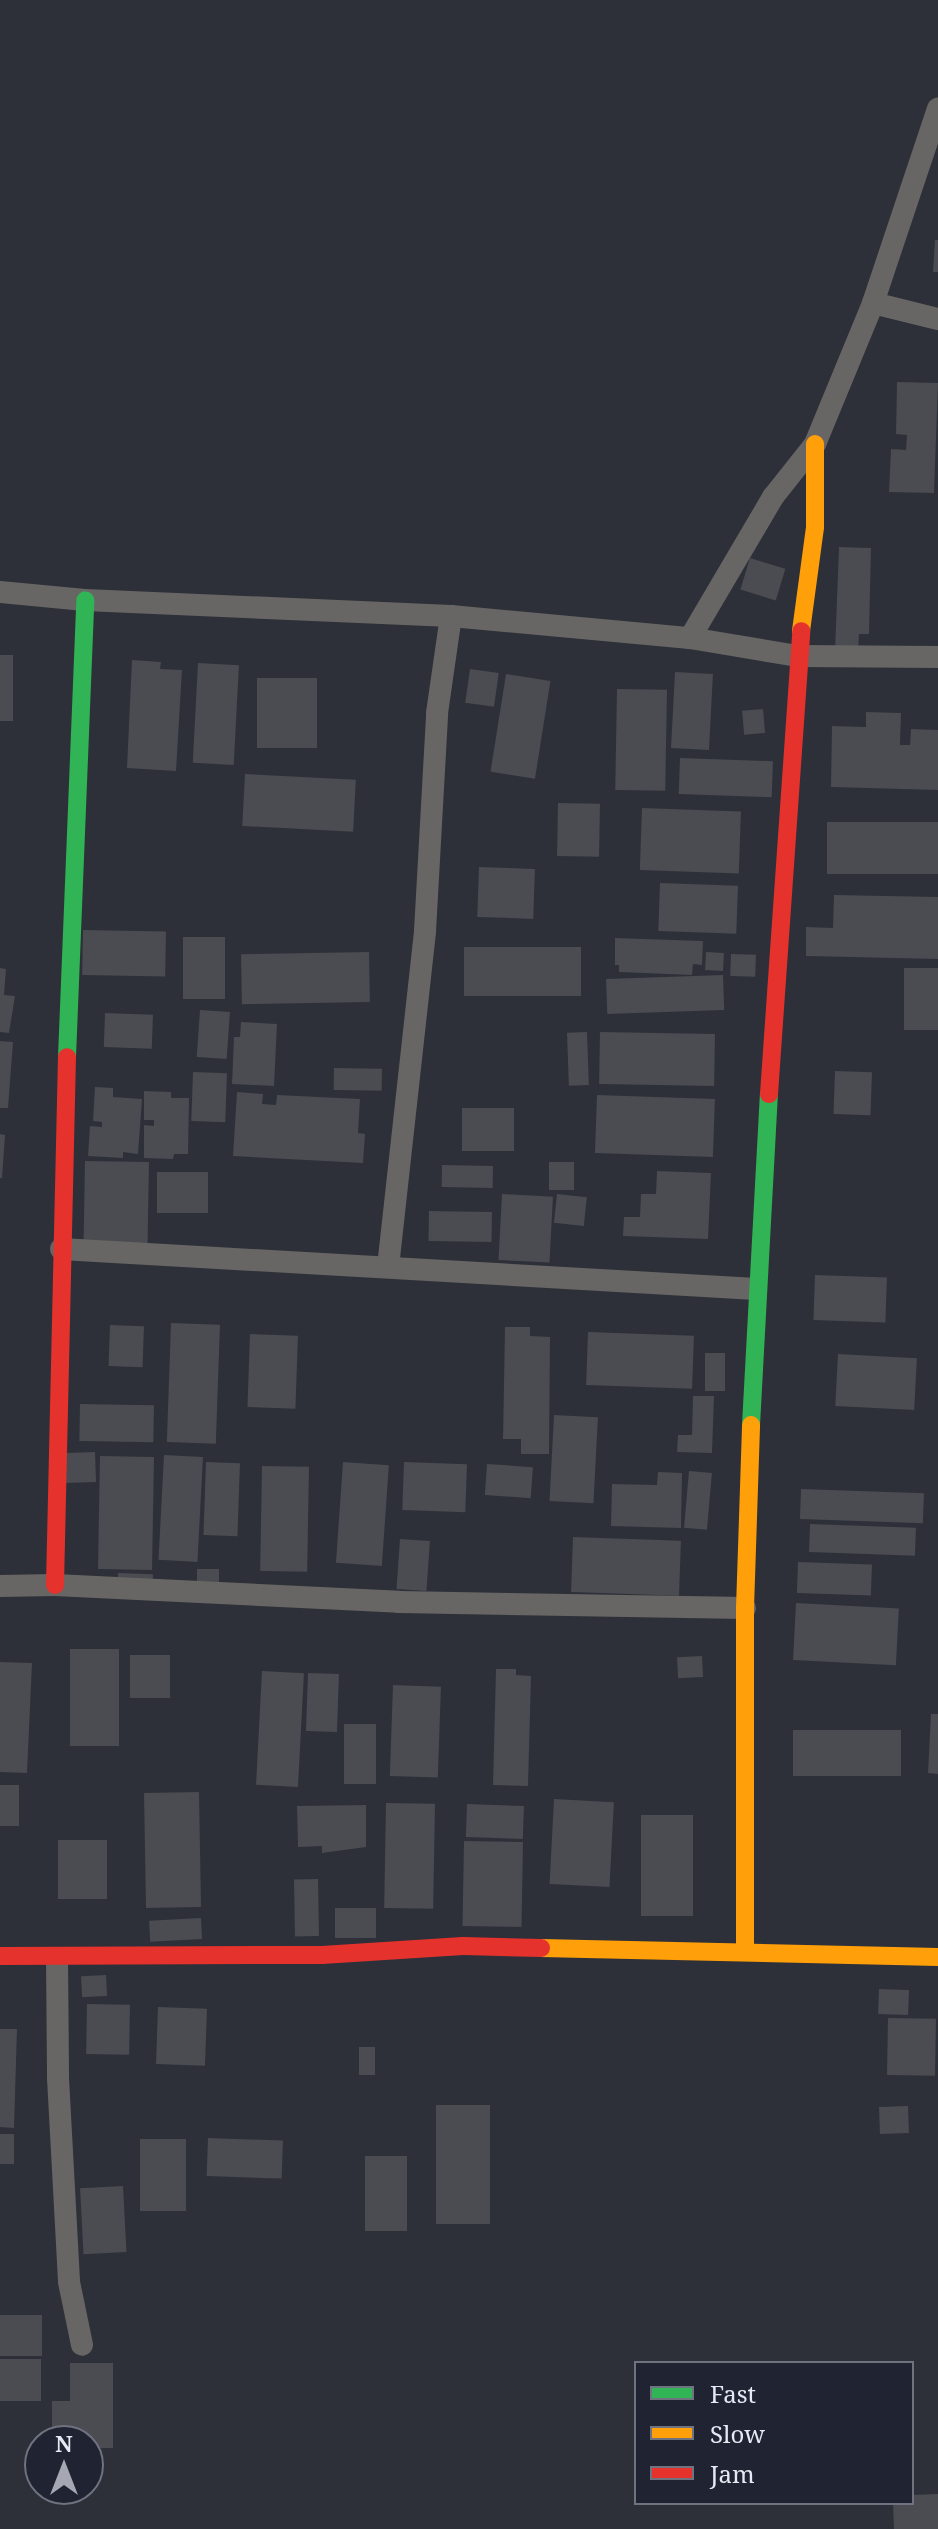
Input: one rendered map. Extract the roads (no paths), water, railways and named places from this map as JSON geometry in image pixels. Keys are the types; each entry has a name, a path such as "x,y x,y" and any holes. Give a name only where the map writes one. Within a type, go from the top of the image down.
{"street":[{"path":"690,638 773,497 815,444 873,303 938,109"},
{"path":"873,303 938,319"},
{"path":"745,1952 745,1608 756,1289 798,656 815,527 815,444"},
{"path":"0,592 85,600 451,616 690,638 798,656 938,657"},
{"path":"55,1585 61,1249 85,600"},
{"path":"388,1267 425,931 437,713 451,616"},
{"path":"61,1249 756,1289"},
{"path":"0,1586 55,1585 399,1602 745,1608"},
{"path":"0,1956 322,1955 463,1946 938,1957"},
{"path":"57,1958 58,2078 69,2282 82,2345"}]}
